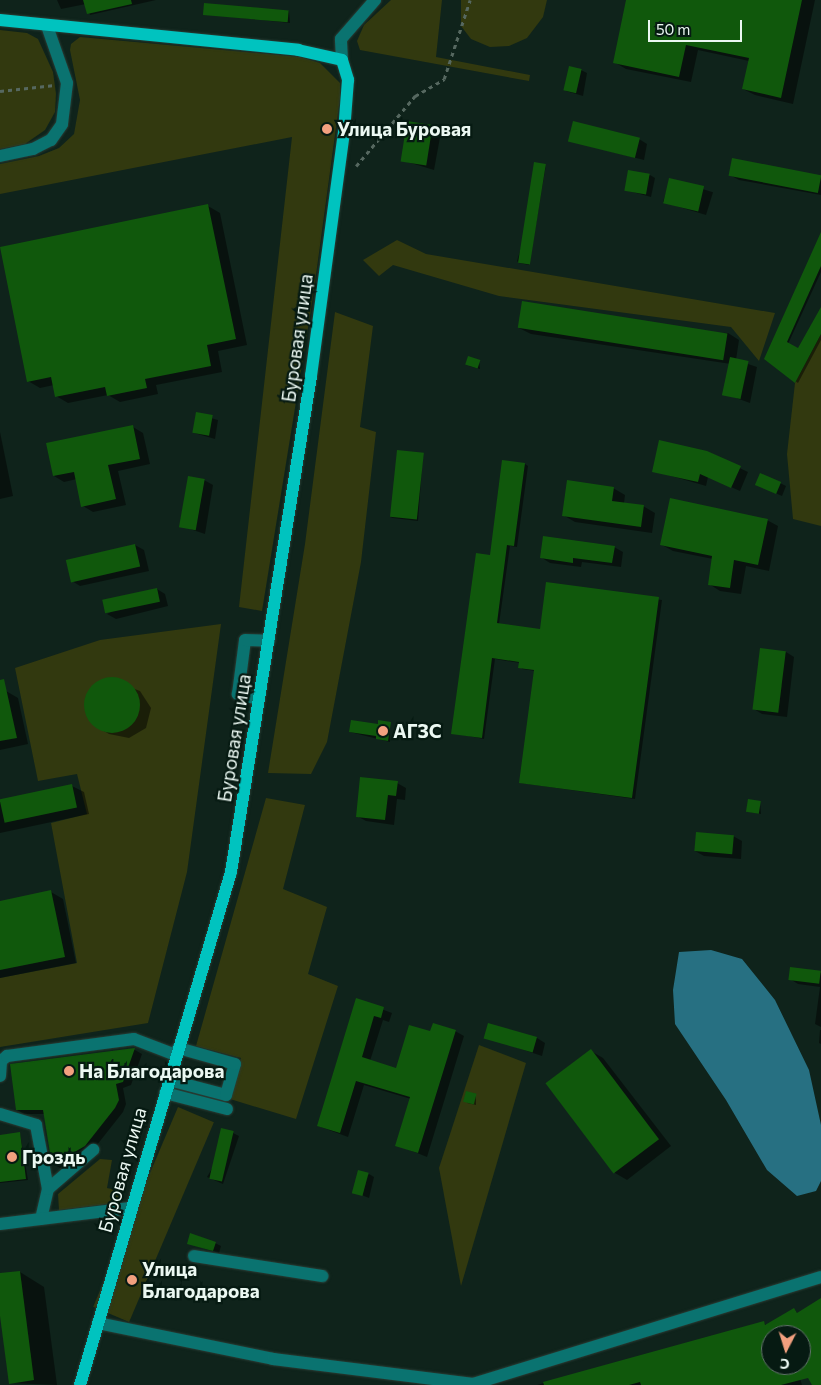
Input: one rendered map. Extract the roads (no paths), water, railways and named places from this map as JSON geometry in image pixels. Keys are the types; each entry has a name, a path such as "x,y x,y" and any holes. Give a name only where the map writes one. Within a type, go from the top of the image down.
{"main road":[{"path":"0,20 298,50 342,60"},
{"name":"Буровая улица","path":"80,1385 130,1208 231,872 311,376 344,132 348,80 342,60"}],"street":[{"path":"342,60 340,39 375,0"},
{"path":"0,156 33,148 51,140 62,124 67,83 47,26"},
{"path":"259,699 238,694 245,640 269,641"},
{"path":"0,1076 1,1061 7,1056 134,1039 177,1052 235,1064 226,1095 168,1080"},
{"path":"165,1093 227,1109"},
{"path":"0,1114 36,1125 48,1189 41,1219"},
{"path":"48,1189 93,1150"},
{"path":"0,1224 130,1208"},
{"path":"194,1256 322,1276"},
{"path":"98,1323 273,1359 473,1384 821,1277"}],"water":[{"path":"711,950 742,959 775,1000 809,1070 821,1125 821,1181 816,1191 797,1196 767,1170 726,1100 675,1024 673,990 679,952"}],"place":[{"name":"Улица Буровая","path":"327,129"},
{"name":"АГЗС","path":"383,731"},
{"name":"На Благодарова","path":"69,1071"},
{"name":"Гроздь","path":"12,1157"},
{"name":"Улица Благодарова","path":"132,1280"}]}
